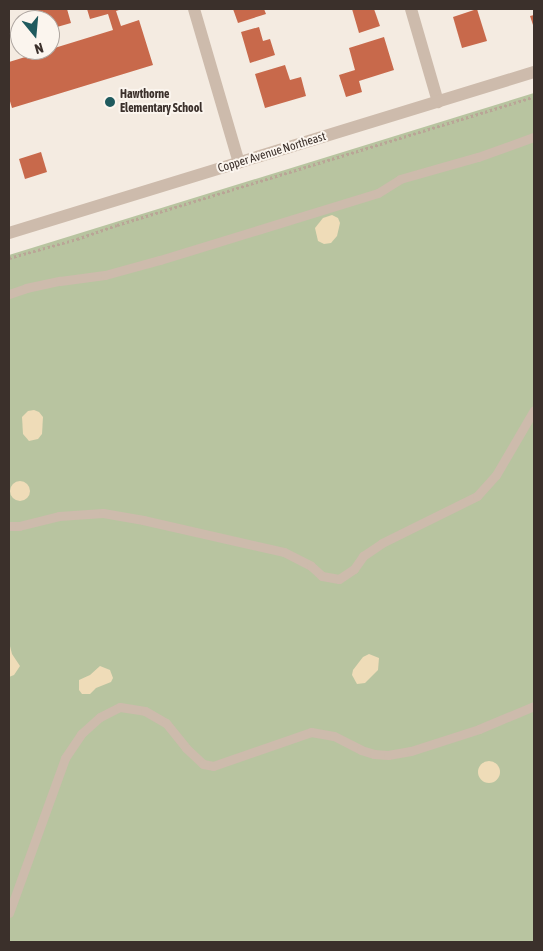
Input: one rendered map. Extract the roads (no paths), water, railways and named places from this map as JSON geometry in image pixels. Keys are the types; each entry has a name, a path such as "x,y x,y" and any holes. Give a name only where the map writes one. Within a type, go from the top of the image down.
{"street":[{"path":"194,9 239,163"},
{"path":"412,9 438,102"},
{"name":"Copper Avenue Northeast","path":"9,233 534,72"}],"lane":[{"path":"9,294 51,283 105,275 160,260 378,193 400,179 478,157 534,137"},
{"path":"9,526 18,526 58,516 111,515 284,552 311,566 322,576 340,579 354,569 363,556 382,543 477,496 496,475 534,410"},
{"path":"9,914 65,758 81,734 100,717 120,707 145,711 166,724 186,748 203,764 213,766 311,732 334,736 374,754 388,755 404,752 479,728 534,706"}],"place":[{"name":"Hawthorne Elementary School","path":"110,102"}]}
